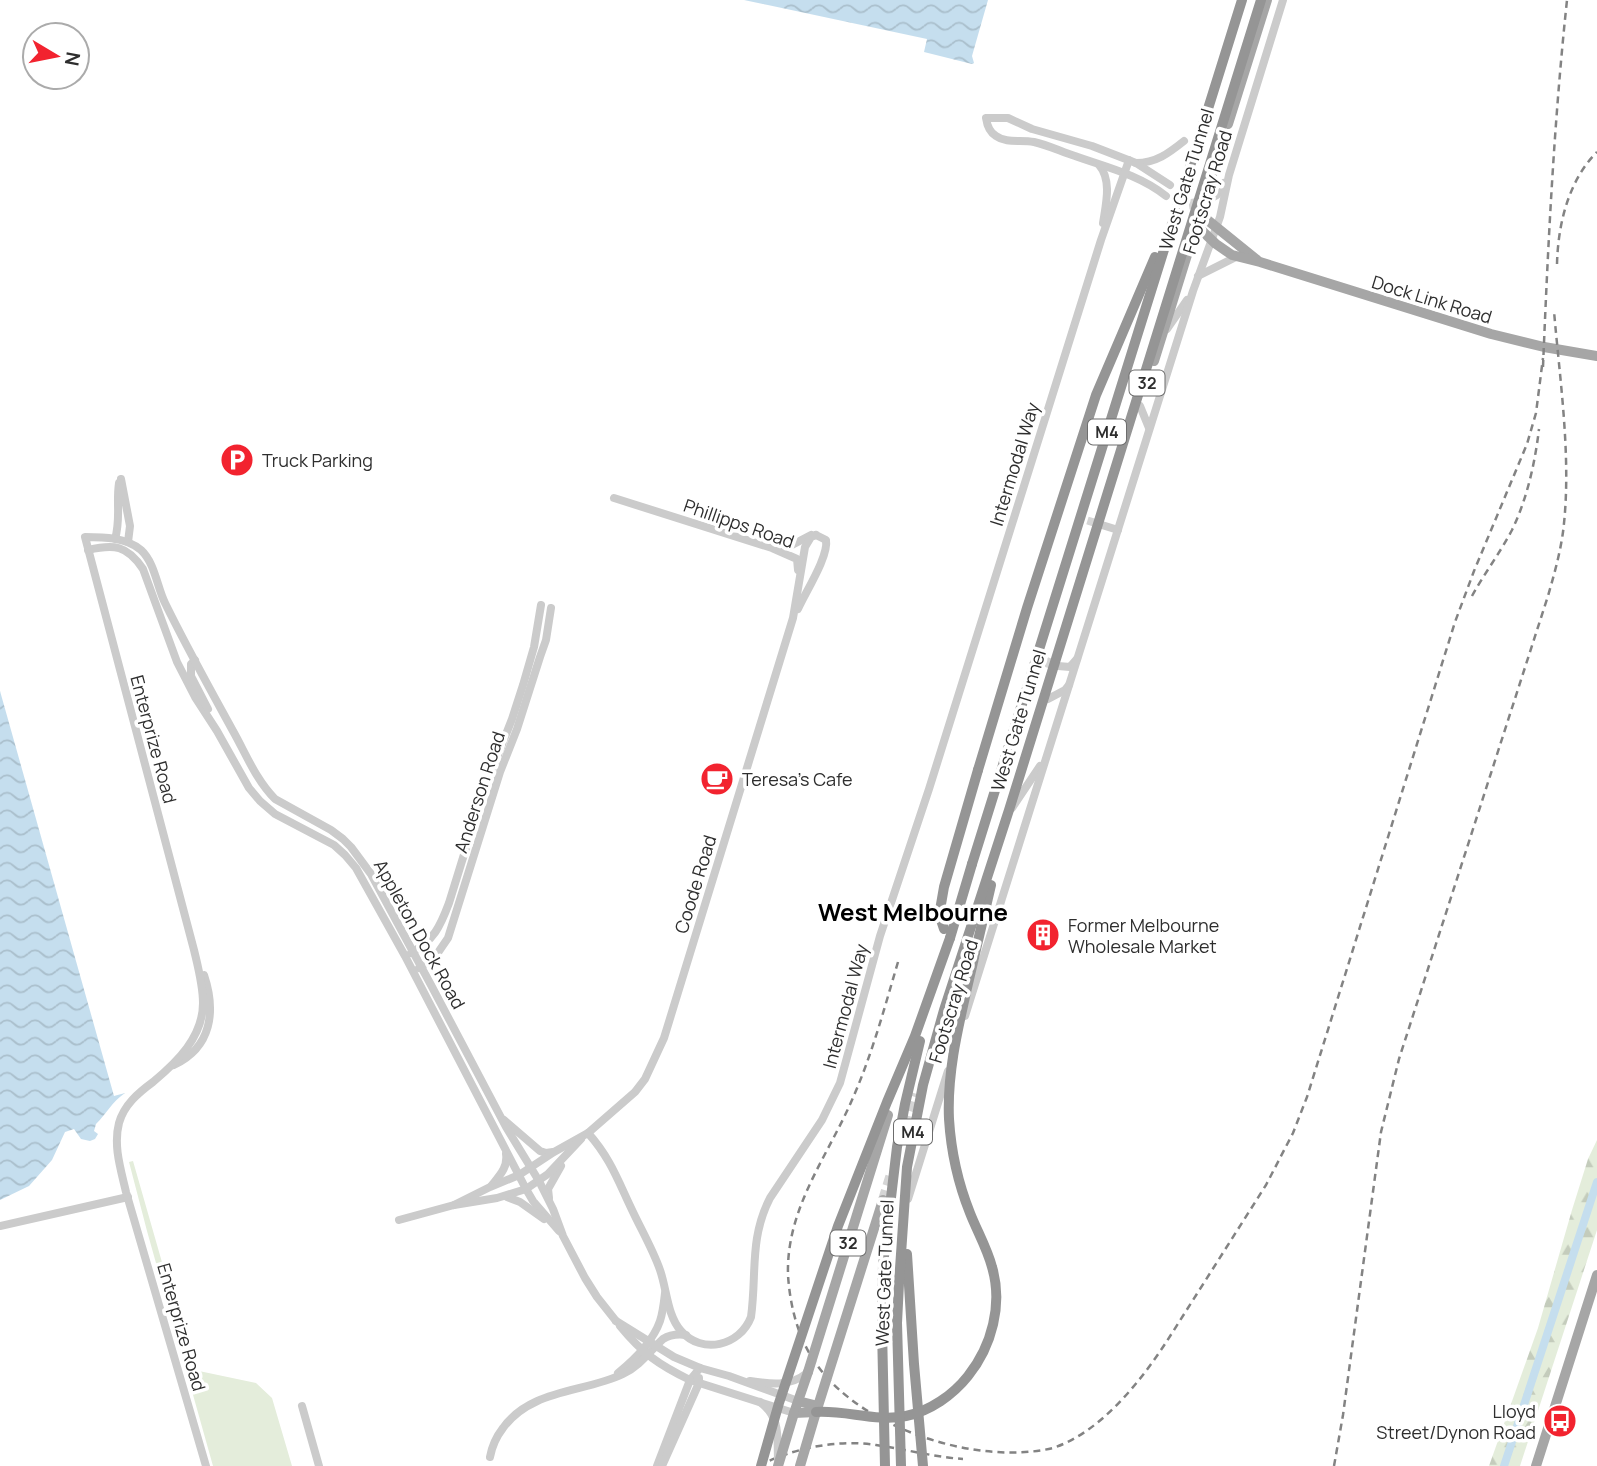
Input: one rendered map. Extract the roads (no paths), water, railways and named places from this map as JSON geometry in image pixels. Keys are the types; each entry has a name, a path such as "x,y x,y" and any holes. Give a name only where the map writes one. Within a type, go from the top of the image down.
{"highway":[{"name":"West Gate Tunnel","path":"885,1466 881,1296 897,1147 915,1056 947,933 1242,0"},
{"name":"West Gate Tunnel","path":"901,1466 897,1323 907,1167 923,1085 944,1010 1010,810 1261,0"},
{"path":"761,1466 779,1403 838,1226 915,1036 947,933 940,917 944,887 1027,608 1096,395 1174,214"},
{"path":"817,1409 871,1417 903,1417 926,1409 951,1394 964,1381 984,1352 993,1328 996,1285 988,1252 969,1211 957,1170 949,1120 949,1090 959,1023 1010,810"},
{"path":"904,1202 923,1466"}],"main road":[{"name":"Footscray Road","path":"1048,699 1267,0"},
{"name":"Dock Link Road","path":"1200,214 1260,262"},
{"name":"Dock Link Road","path":"1196,226 1236,257 1260,262 1490,334 1544,347 1597,355"},
{"name":"32","path":"778,1466 895,1093"},
{"name":"32","path":"800,1466 883,1200"},
{"path":"1536,1466 1597,1275"},
{"name":"Appleton Dock Road","path":"798,1401 817,1409"},
{"name":"Appleton Dock Road","path":"794,1413 817,1409"}],"street":[{"name":"Footscray Road","path":"899,1227 1149,428 1220,217 1229,174 1283,0"},
{"path":"1236,98 1251,102"},
{"path":"1166,196 1157,189 1097,162 1035,142 1000,139 987,126 986,118 1008,118 1031,129 1092,146 1132,162 1170,185"},
{"path":"1132,162 1144,163 1160,158 1184,141"},
{"name":"Intermodal Way","path":"1097,162 1104,172 1107,185 1101,240"},
{"name":"Intermodal Way","path":"686,1335 695,1341 716,1344 736,1338 748,1325 752,1307 758,1228 770,1198 822,1120 840,1083 880,936 1101,240 1124,173 1132,162"},
{"path":"1203,202 1220,191 1229,174"},
{"path":"1198,276 1236,257"},
{"name":"Footscray Road","path":"1162,337 1193,291"},
{"path":"1140,406 1149,428"},
{"path":"121,479 130,526 128,542 115,538 119,522 118,483 121,479"},
{"name":"Phillipps Road","path":"614,498 792,556 798,561 793,618"},
{"path":"1102,525 1118,530"},
{"path":"772,548 790,546 809,535 816,535"},
{"name":"Coode Road","path":"399,1220 526,1189 539,1181 646,1079 664,1038 751,759 793,618 804,553 811,537 816,535 826,541 827,548 793,618"},
{"name":"Enterprize Road","path":"115,538 85,537 194,950 203,1004 193,1039 172,1067 127,1105 117,1140 128,1197 206,1466"},
{"name":"Appleton Dock Road","path":"128,542 145,555 160,593 269,793 331,830 351,847 371,874 505,1150 533,1201 561,1234"},
{"name":"Appleton Dock Road","path":"88,550 117,547 126,550 138,561 177,662 249,788 275,814 320,837 345,855 410,954"},
{"name":"Anderson Road","path":"410,954 430,941 449,903 483,793 523,685 534,647 541,605"},
{"name":"Anderson Road","path":"417,968 435,957 448,938 499,772 517,729 543,648 551,608"},
{"path":"1058,666 1070,667 1080,653"},
{"path":"195,660 191,664 191,676 224,744"},
{"name":"Footscray Road","path":"1048,699 1065,690 1071,682"},
{"name":"Footscray Road","path":"1010,810 1051,744"},
{"name":"Appleton Dock Road","path":"417,968 539,1181 561,1234 592,1289 634,1344 646,1356 694,1381 794,1413"},
{"path":"498,1112 540,1151 554,1152"},
{"path":"587,1133 609,1161 654,1256 675,1322 686,1335"},
{"name":"Coode Road","path":"454,1205 519,1175 587,1133"},
{"path":"550,1203 550,1184 575,1146"},
{"path":"490,1187 504,1170 507,1156 505,1150"},
{"path":"0,1226 128,1197"},
{"path":"500,1197 520,1202 561,1234"},
{"path":"610,1379 629,1363 651,1337 660,1321 666,1289"},
{"name":"Appleton Dock Road","path":"617,1321 674,1357 798,1401"},
{"path":"490,1457 495,1440 520,1410 551,1395 610,1379 635,1367 668,1336 686,1335"},
{"path":"657,1466 700,1368"},
{"path":"740,1380 769,1384 788,1383 808,1371"},
{"path":"662,1466 694,1381"},
{"path":"760,1402 769,1409 774,1418 778,1466"},
{"path":"302,1406 319,1466"}],"water":[{"path":"744,0 988,0 972,64 924,52 927,39"},
{"path":"0,691 114,1096 125,1093 96,1124 94,1131 98,1134 95,1139 81,1139 74,1129 65,1132 52,1160 29,1186 0,1200"}],"waterway":[{"path":"1504,1466 1597,1182"}],"tunnel":[{"path":"1174,203 1186,205 1203,202"},
{"path":"1076,517 1102,525"},
{"path":"1032,657 1058,666"},
{"path":"902,1140 917,1094"},
{"path":"883,1200 891,1174"}],"railway":[{"path":"1543,367 1552,183 1567,0"},
{"path":"1557,264 1562,219 1567,204 1579,176 1597,152"},
{"path":"1334,1466 1381,1132 1399,1059 1548,596 1560,548 1565,505 1566,450 1554,311"},
{"path":"898,962 861,1077 845,1116 811,1181 794,1226 788,1275 796,1322 810,1355 837,1388 862,1408 892,1424 957,1447 991,1452 1053,1448 1071,1440 1103,1418 1145,1373 1266,1185 1293,1133 1307,1097 1455,622 1527,444 1536,413 1543,358"},
{"path":"1472,596 1507,539 1522,506 1530,481 1539,429"},
{"path":"759,1466 786,1454 816,1446 847,1443 963,1459"}],"place":[{"name":"Truck Parking","path":"237,460"},
{"name":"Teresa's Cafe","path":"717,779"},
{"name":"Former Melbourne Wholesale Market","path":"1043,935"},
{"name":"Lloyd Street/Dynon Road","path":"1560,1421"}],"district":[{"name":"West Melbourne","path":"913,911"}]}
